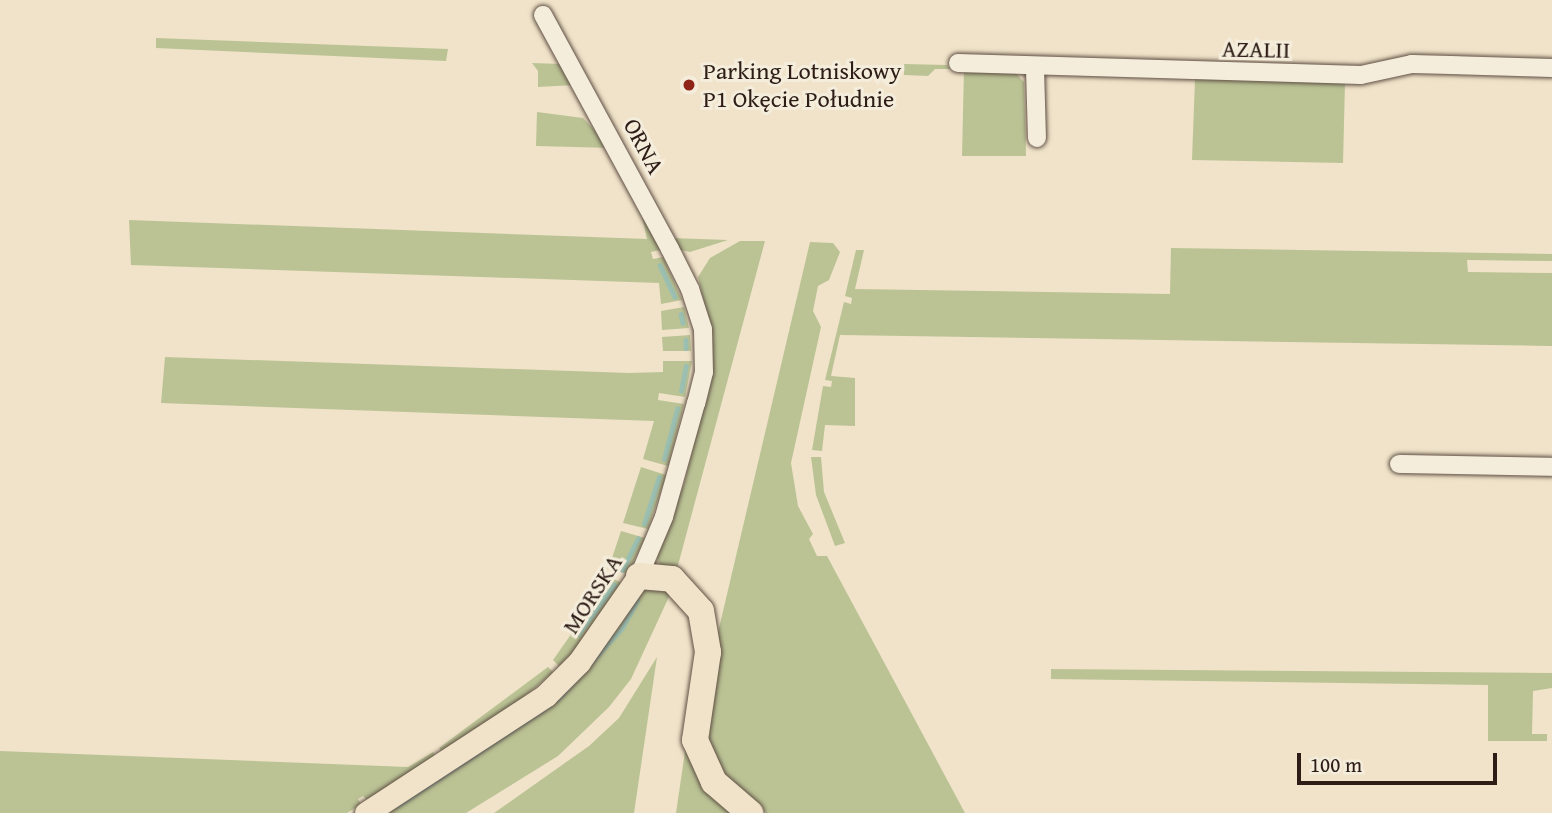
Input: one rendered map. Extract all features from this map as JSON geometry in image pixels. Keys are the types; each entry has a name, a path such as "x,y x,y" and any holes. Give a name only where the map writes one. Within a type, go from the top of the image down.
{"highway":[{"path":"639,576 672,579 701,611 708,652 695,740 715,782 750,813"}],"main road":[{"name":"MORSKA","path":"366,813 546,695 579,662 639,576"}],"street":[{"name":"ORNA","path":"543,15 617,145 696,302"},
{"name":"AZALII","path":"958,63 1035,68 1361,75 1412,64 1552,68"},
{"path":"1035,68 1037,138"},
{"name":"MORSKA","path":"639,576 664,517 701,386 704,340 696,302"},
{"path":"1399,464 1552,467"}],"green space":[{"path":"156,38 448,49 446,61 156,48"},
{"path":"532,63 562,64 575,85 538,87 538,71"},
{"path":"904,64 947,65 950,69 935,69 928,76 904,75"},
{"path":"964,69 1014,71 1024,82 1026,156 962,156"},
{"path":"1195,79 1345,83 1343,163 1192,160"},
{"path":"537,112 583,118 612,148 536,146"},
{"path":"637,194 660,250 651,252 653,259 663,257 682,300 661,304 659,283 131,265 129,220 647,239"},
{"path":"671,238 728,240 690,252 677,249"},
{"path":"740,241 765,241 677,569 660,566 656,555 684,484 710,380 710,327 698,277 710,258"},
{"path":"810,242 833,243 840,252 829,280 818,286 813,311 821,327 791,463 798,506 813,534 809,539 817,556 827,556 965,813 766,813 729,785 705,739 716,641"},
{"path":"1171,248 1552,254 1552,261 1467,260 1468,272 1552,273 1552,346 840,335 831,376 855,378 855,426 825,425 822,451 812,450 823,386 831,387 832,381 825,380 844,302 851,304 852,298 845,296 856,250 864,250 855,289 1170,294"},
{"path":"684,307 689,328 662,330 661,311"},
{"path":"690,335 691,351 663,351 662,337"},
{"path":"165,357 629,373 663,372 663,361 692,361 685,397 659,393 658,400 684,404 668,466 643,459 654,421 161,403"},
{"path":"811,457 821,457 824,492 845,543 835,546 816,495"},
{"path":"641,467 666,475 648,529 623,523"},
{"path":"621,531 645,538 627,574 609,567"},
{"path":"606,575 622,583 583,641 559,666 553,660 600,593"},
{"path":"673,588 631,679 609,707 558,756 466,813 379,813 477,751 639,589"},
{"path":"657,657 634,813 494,813 589,746 619,718"},
{"path":"548,667 553,672 515,705 442,752 439,748"},
{"path":"1051,669 1552,673 1552,688 1533,691 1532,734 1547,734 1547,741 1488,741 1488,685 1051,679"},
{"path":"687,738 736,813 676,813"},
{"path":"0,751 408,767 433,752 436,758 367,800 363,796 358,799 361,804 347,813 0,813"}],"waterway":[{"path":"660,265 675,297"},
{"path":"681,314 683,323"},
{"path":"686,340 686,348"},
{"path":"681,391 686,366"},
{"path":"664,459 677,409"},
{"path":"644,524 659,477"},
{"path":"622,570 638,539"},
{"path":"578,634 614,585"},
{"path":"557,700 622,628 637,601"},
{"path":"397,806 550,705"}],"place":[{"name":"Parking Lotniskowy P1 Okęcie Południe","path":"689,85"}]}
